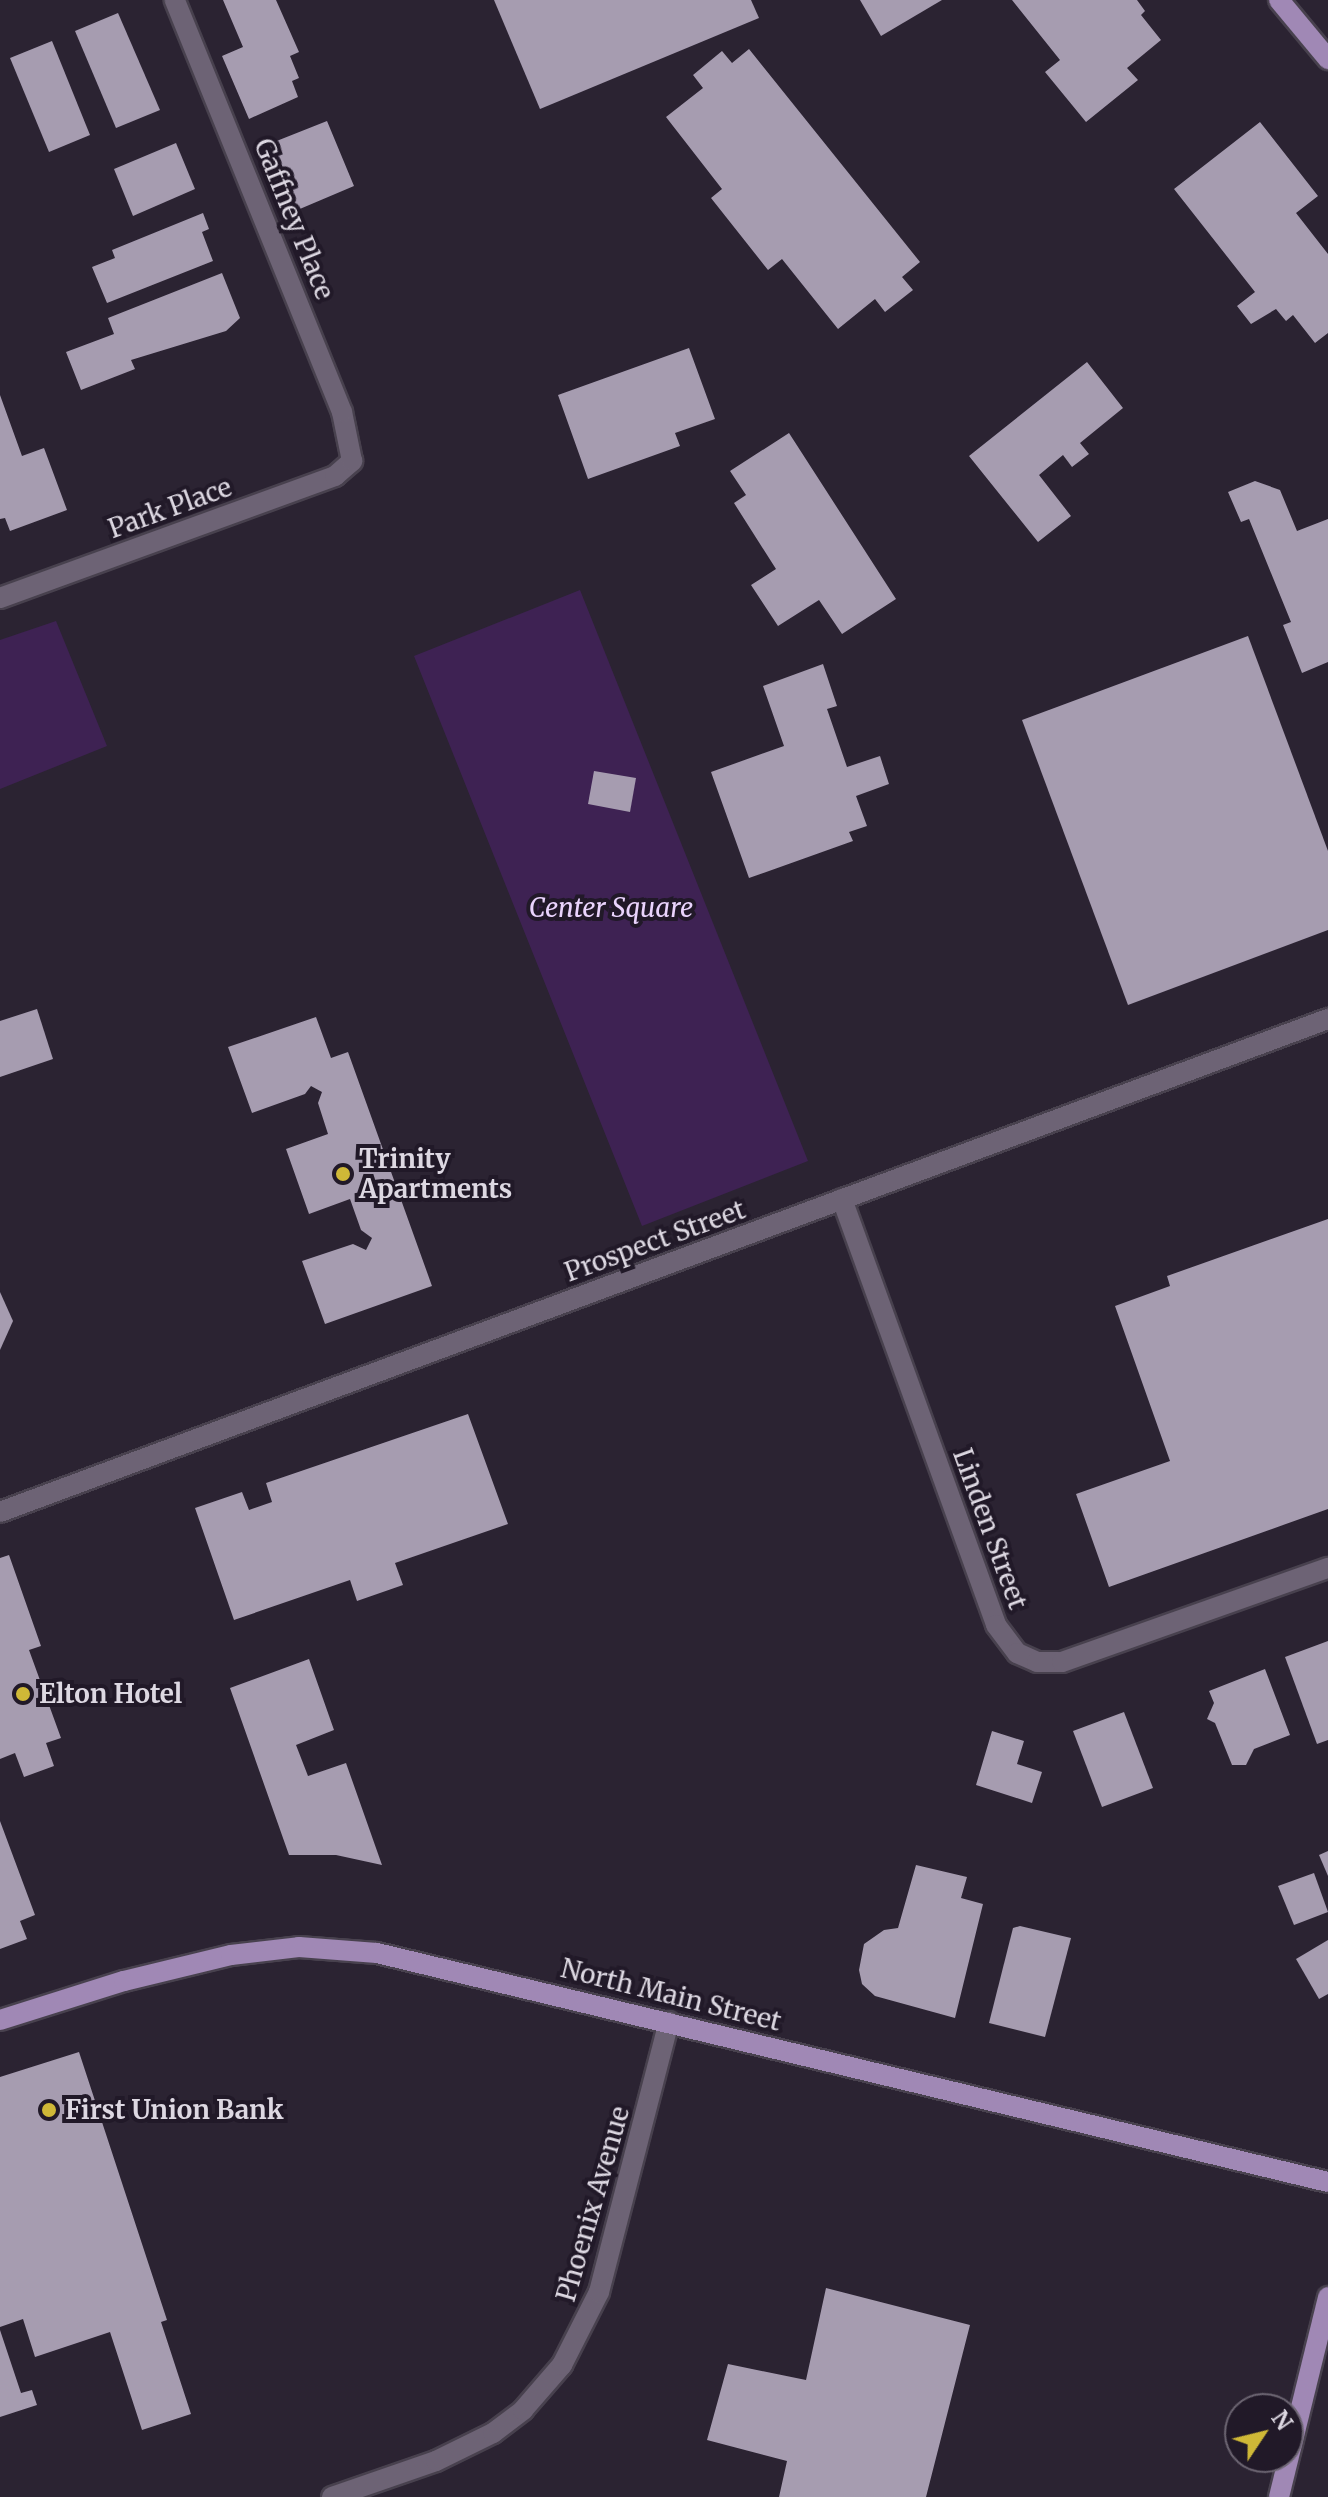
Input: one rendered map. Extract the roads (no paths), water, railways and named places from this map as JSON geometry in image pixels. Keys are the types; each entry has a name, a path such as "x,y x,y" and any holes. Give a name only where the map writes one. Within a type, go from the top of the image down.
{"main road":[{"path":"1279,0 1328,59"},
{"name":"North Main Street","path":"0,2020 162,1971 299,1947 417,1959 1328,2182"},
{"path":"1279,2497 1328,2297"}],"street":[{"name":"Gaffney Place","path":"175,0 342,412 352,461"},
{"name":"Park Place","path":"0,598 335,476 352,461"},
{"name":"Prospect Street","path":"0,1512 1328,1019"},
{"name":"Linden Street","path":"842,1199 996,1625 1017,1653 1037,1662 1062,1662 1328,1568"},
{"name":"Phoenix Avenue","path":"332,2497 474,2444 523,2410 562,2365 599,2292 669,2022"}],"place":[{"name":"Trinity Apartments","path":"343,1174"},
{"name":"Elton Hotel","path":"23,1694"},
{"name":"First Union Bank","path":"49,2110"}],"park label":[{"name":"Center Square","path":"611,908"}]}
